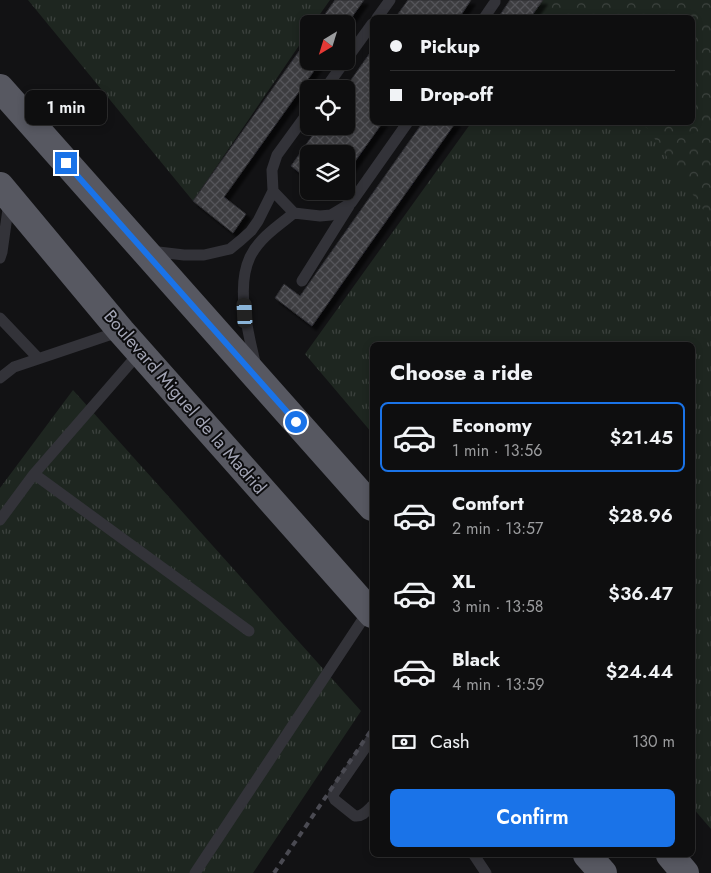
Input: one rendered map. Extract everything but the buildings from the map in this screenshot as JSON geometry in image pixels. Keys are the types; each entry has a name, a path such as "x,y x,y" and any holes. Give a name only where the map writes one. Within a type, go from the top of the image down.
{"highway":[{"path":"1,88 142,250 370,505"},
{"name":"Boulevard Miguel de la Madrid","path":"5,192 140,352 370,611"},
{"path":"672,857 685,873"}],"lane":[{"path":"379,15 390,0"},
{"path":"486,15 495,0"},
{"path":"355,48 370,27"},
{"path":"142,250 184,255 204,255 230,249 250,232 258,221 273,191 272,170 277,154 300,123"},
{"path":"302,281 351,203 406,125"},
{"path":"273,191 294,212 320,216 331,215 351,203"},
{"path":"0,258 2,252 5,192"},
{"path":"258,379 245,313 244,284 246,270 251,256 260,242 294,212"},
{"path":"0,318 38,358"},
{"path":"0,378 14,367 121,330"},
{"path":"0,520 34,474 140,352"},
{"path":"34,474 249,631"},
{"path":"195,873 370,613"},
{"path":"370,741 333,796 335,800 355,816 359,817 370,808"},
{"path":"475,857 486,873"}],"green space":[{"path":"28,0 330,0 319,15 300,15 300,44 193,201"},
{"path":"512,0 711,0 711,221 648,129 643,125 695,125 695,15 524,15"},
{"path":"711,0 711,829 695,810 695,342 370,342 370,431 305,354 470,125 695,125 695,15"},
{"path":"73,390 361,711 253,873 0,873 0,488"}],"railway":[{"path":"274,873 370,732"}],"route":[{"path":"66,163 296,422"}]}
